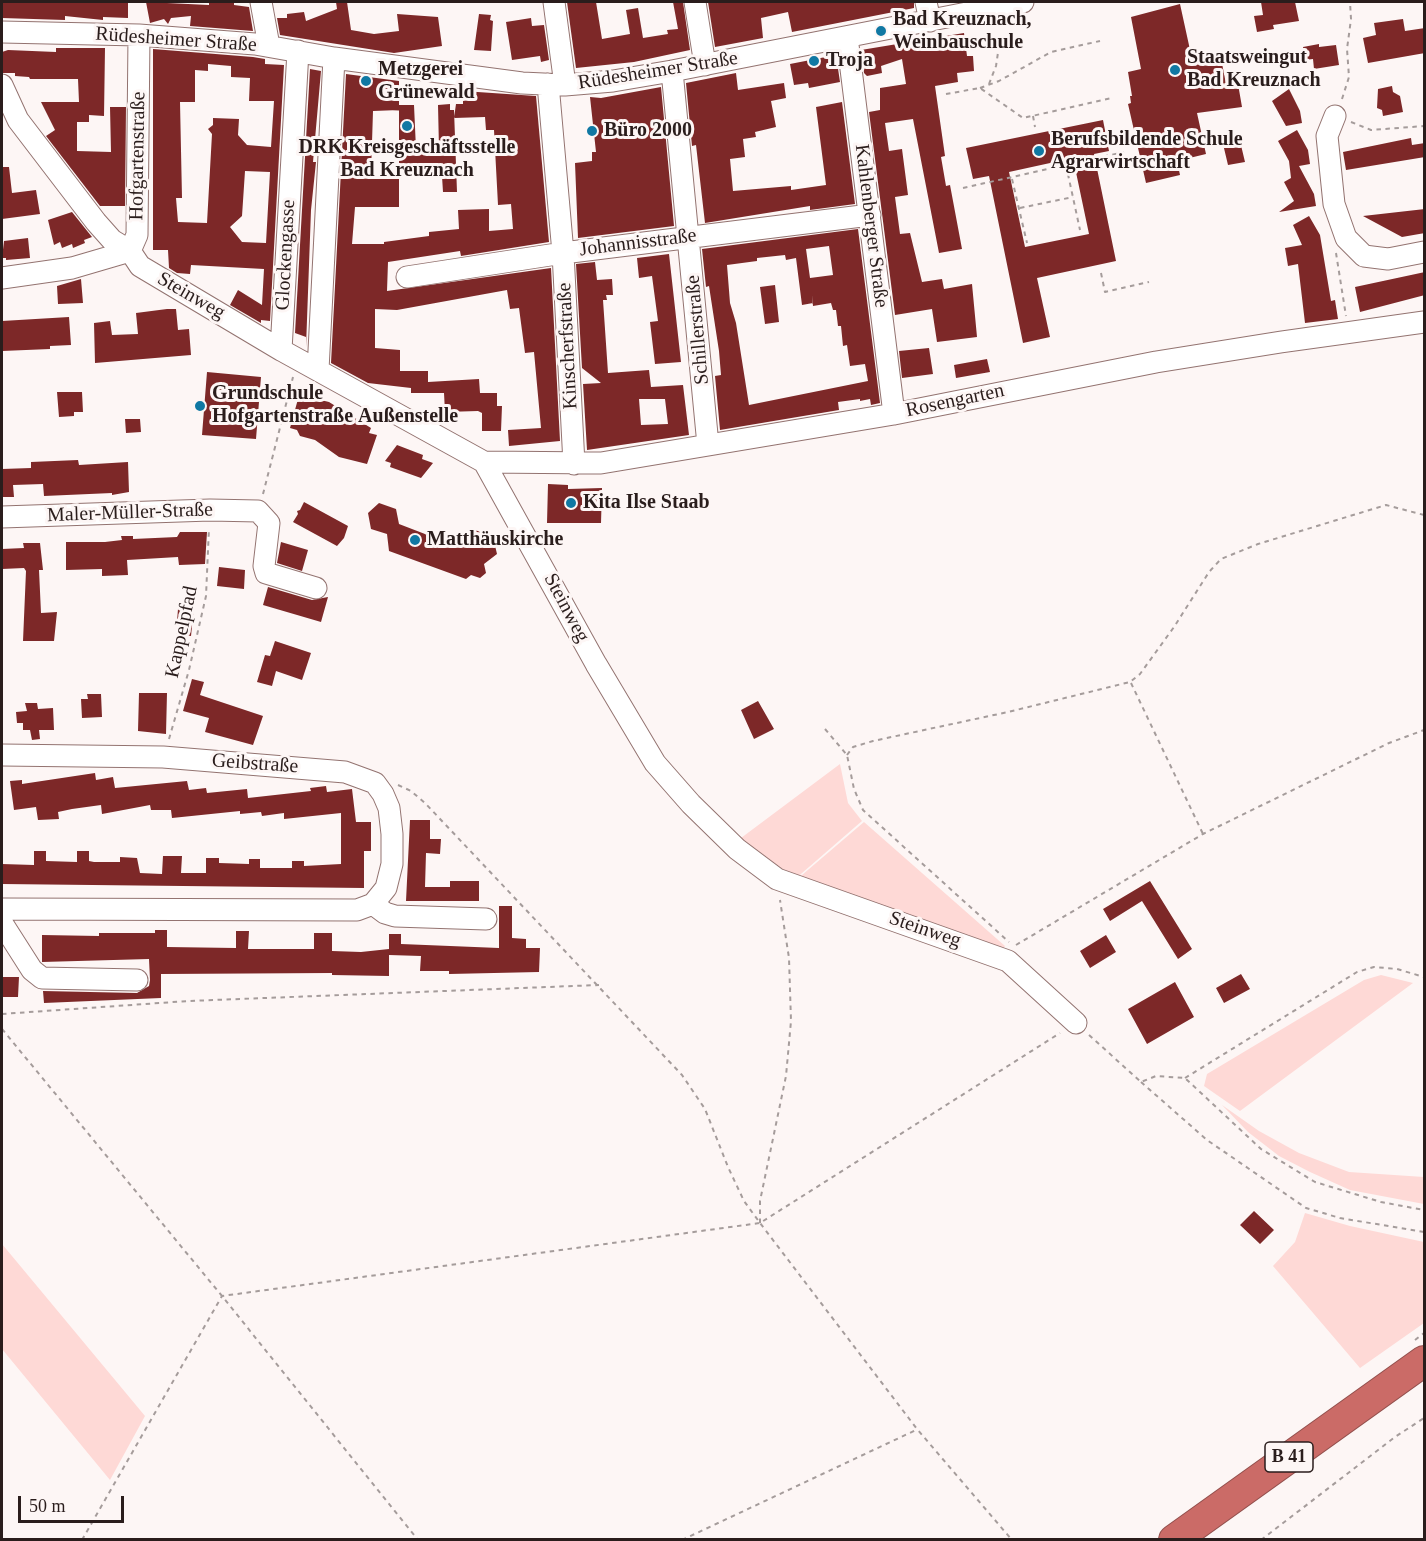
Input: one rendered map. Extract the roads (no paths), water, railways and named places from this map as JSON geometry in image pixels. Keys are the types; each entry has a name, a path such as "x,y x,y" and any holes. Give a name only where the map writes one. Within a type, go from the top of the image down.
{"highway":[{"name":"B 41","path":"1174,1539 1425,1361"},
{"name":"B 41","path":"1209,1539 1425,1384"}],"street":[{"path":"261,2 269,46"},
{"name":"Kinscherfstraße","path":"554,2 574,464"},
{"path":"695,2 705,65"},
{"name":"Rüdesheimer Straße","path":"2,32 139,36 269,46 334,58 557,85 613,81 847,38 928,11 1023,2"},
{"name":"Hofgartenstraße","path":"130,251 137,235 139,36"},
{"name":"Kahlenberger Straße","path":"847,38 894,414"},
{"name":"Glockengasse","path":"289,355 298,51"},
{"path":"318,370 334,58"},
{"name":"Schillerstraße","path":"672,71 690,236 708,444"},
{"name":"Steinweg","path":"2,86 18,120 89,213 112,240 130,251 140,266 196,297 289,355 484,462 606,682 656,763 691,804 737,849 777,879 1008,961 1076,1023"},
{"path":"1335,116 1327,136 1334,204 1341,229 1364,256 1388,260 1425,252"},
{"name":"Johannisstraße","path":"407,277 690,236 870,215"},
{"path":"2,278 72,268 130,251"},
{"name":"Rosengarten","path":"484,462 601,463 894,414 1156,362 1425,322"},
{"name":"Maler-Müller-Straße","path":"2,517 210,510 258,511 269,523 264,566 266,573 316,588"},
{"name":"Geibstraße","path":"2,755 164,757 321,768 354,774 375,783 389,808 392,864 386,888 373,904"},
{"path":"2,909 346,912 373,904 385,913 395,916 486,919"},
{"path":"2,923 32,970 42,978 137,980"}],"place":[{"name":"Bad Kreuznach, Weinbauschule","path":"881,31"},
{"name":"Troja","path":"814,61"},
{"name":"Staatsweingut Bad Kreuznach","path":"1175,70"},
{"name":"Metzgerei Grünewald","path":"366,81"},
{"name":"DRK Kreisgeschäftsstelle Bad Kreuznach","path":"407,126"},
{"name":"Büro 2000","path":"592,131"},
{"name":"Berufsbildende Schule Agrarwirtschaft","path":"1039,151"},
{"name":"Grundschule Hofgartenstraße Außenstelle","path":"200,406"},
{"name":"Kita Ilse Staab","path":"571,503"},
{"name":"Matthäuskirche","path":"415,540"}]}
